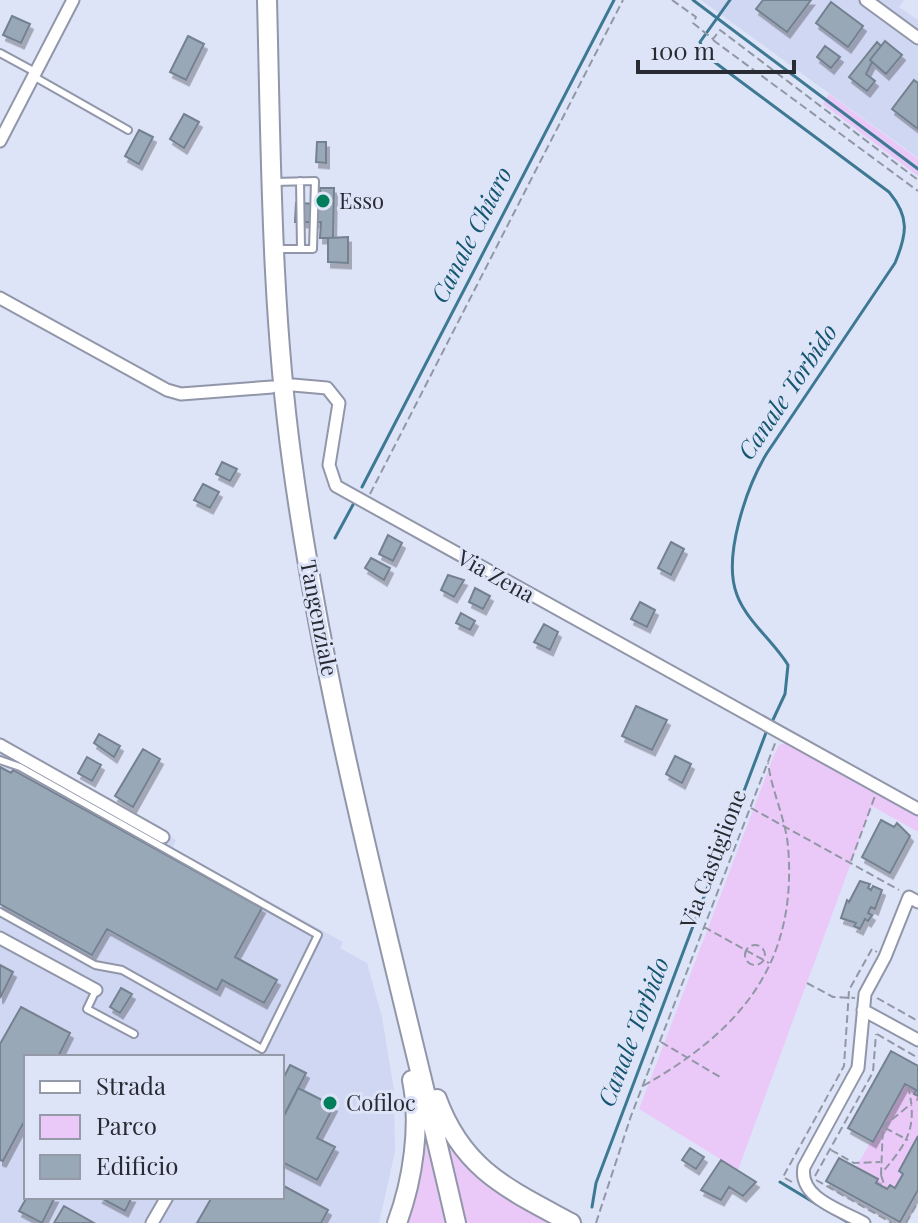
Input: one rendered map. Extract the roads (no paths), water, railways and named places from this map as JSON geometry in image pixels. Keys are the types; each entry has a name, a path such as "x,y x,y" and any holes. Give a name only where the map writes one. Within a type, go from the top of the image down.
{"main road":[{"name":"Tangenziale","path":"267,0 274,249 292,460 312,590 456,1223"},
{"path":"397,1223 411,1171 415,1125 407,1009"},
{"path":"407,1009 445,1121 457,1142 489,1176 571,1223"}],"street":[{"path":"0,141 73,0"},
{"path":"866,0 918,38"},
{"path":"0,298 167,390 181,394 272,387"},
{"name":"Via Zena","path":"293,385 318,384 336,398 340,409 330,473 336,486 688,685 764,723 918,809"},
{"path":"0,745 163,837"},
{"path":"864,1223 807,1191 802,1181 804,1167 858,1068 865,994 914,900"},
{"path":"0,938 96,990"},
{"path":"863,1010 918,1040"},
{"path":"152,1223 166,1199"}],"lane":[{"path":"0,53 128,130"},
{"path":"300,181 301,249"},
{"path":"272,182 315,181 313,249 274,249"},
{"path":"0,760 20,767 318,935 262,1049 122,970 95,965 0,912"},
{"path":"96,990 87,1009 134,1034"}],"waterway":[{"name":"Canale Chiaro","path":"362,487 614,0"},
{"path":"693,0 918,169"},
{"name":"Canale Torbido","path":"730,0 700,42 705,55 889,192 900,210 904,226 895,263 767,453 739,522 733,561 737,595 747,613 788,665 785,694 771,724"},
{"name":"Canale Chiaro","path":"335,538 355,501"},
{"name":"Canale Torbido","path":"592,1207 596,1183 767,730"},
{"path":"780,1182 818,1205"},
{"path":"832,1213 849,1223"}],"place":[{"name":"Esso","path":"323,201"},
{"name":"Cofiloc","path":"330,1103"}]}
